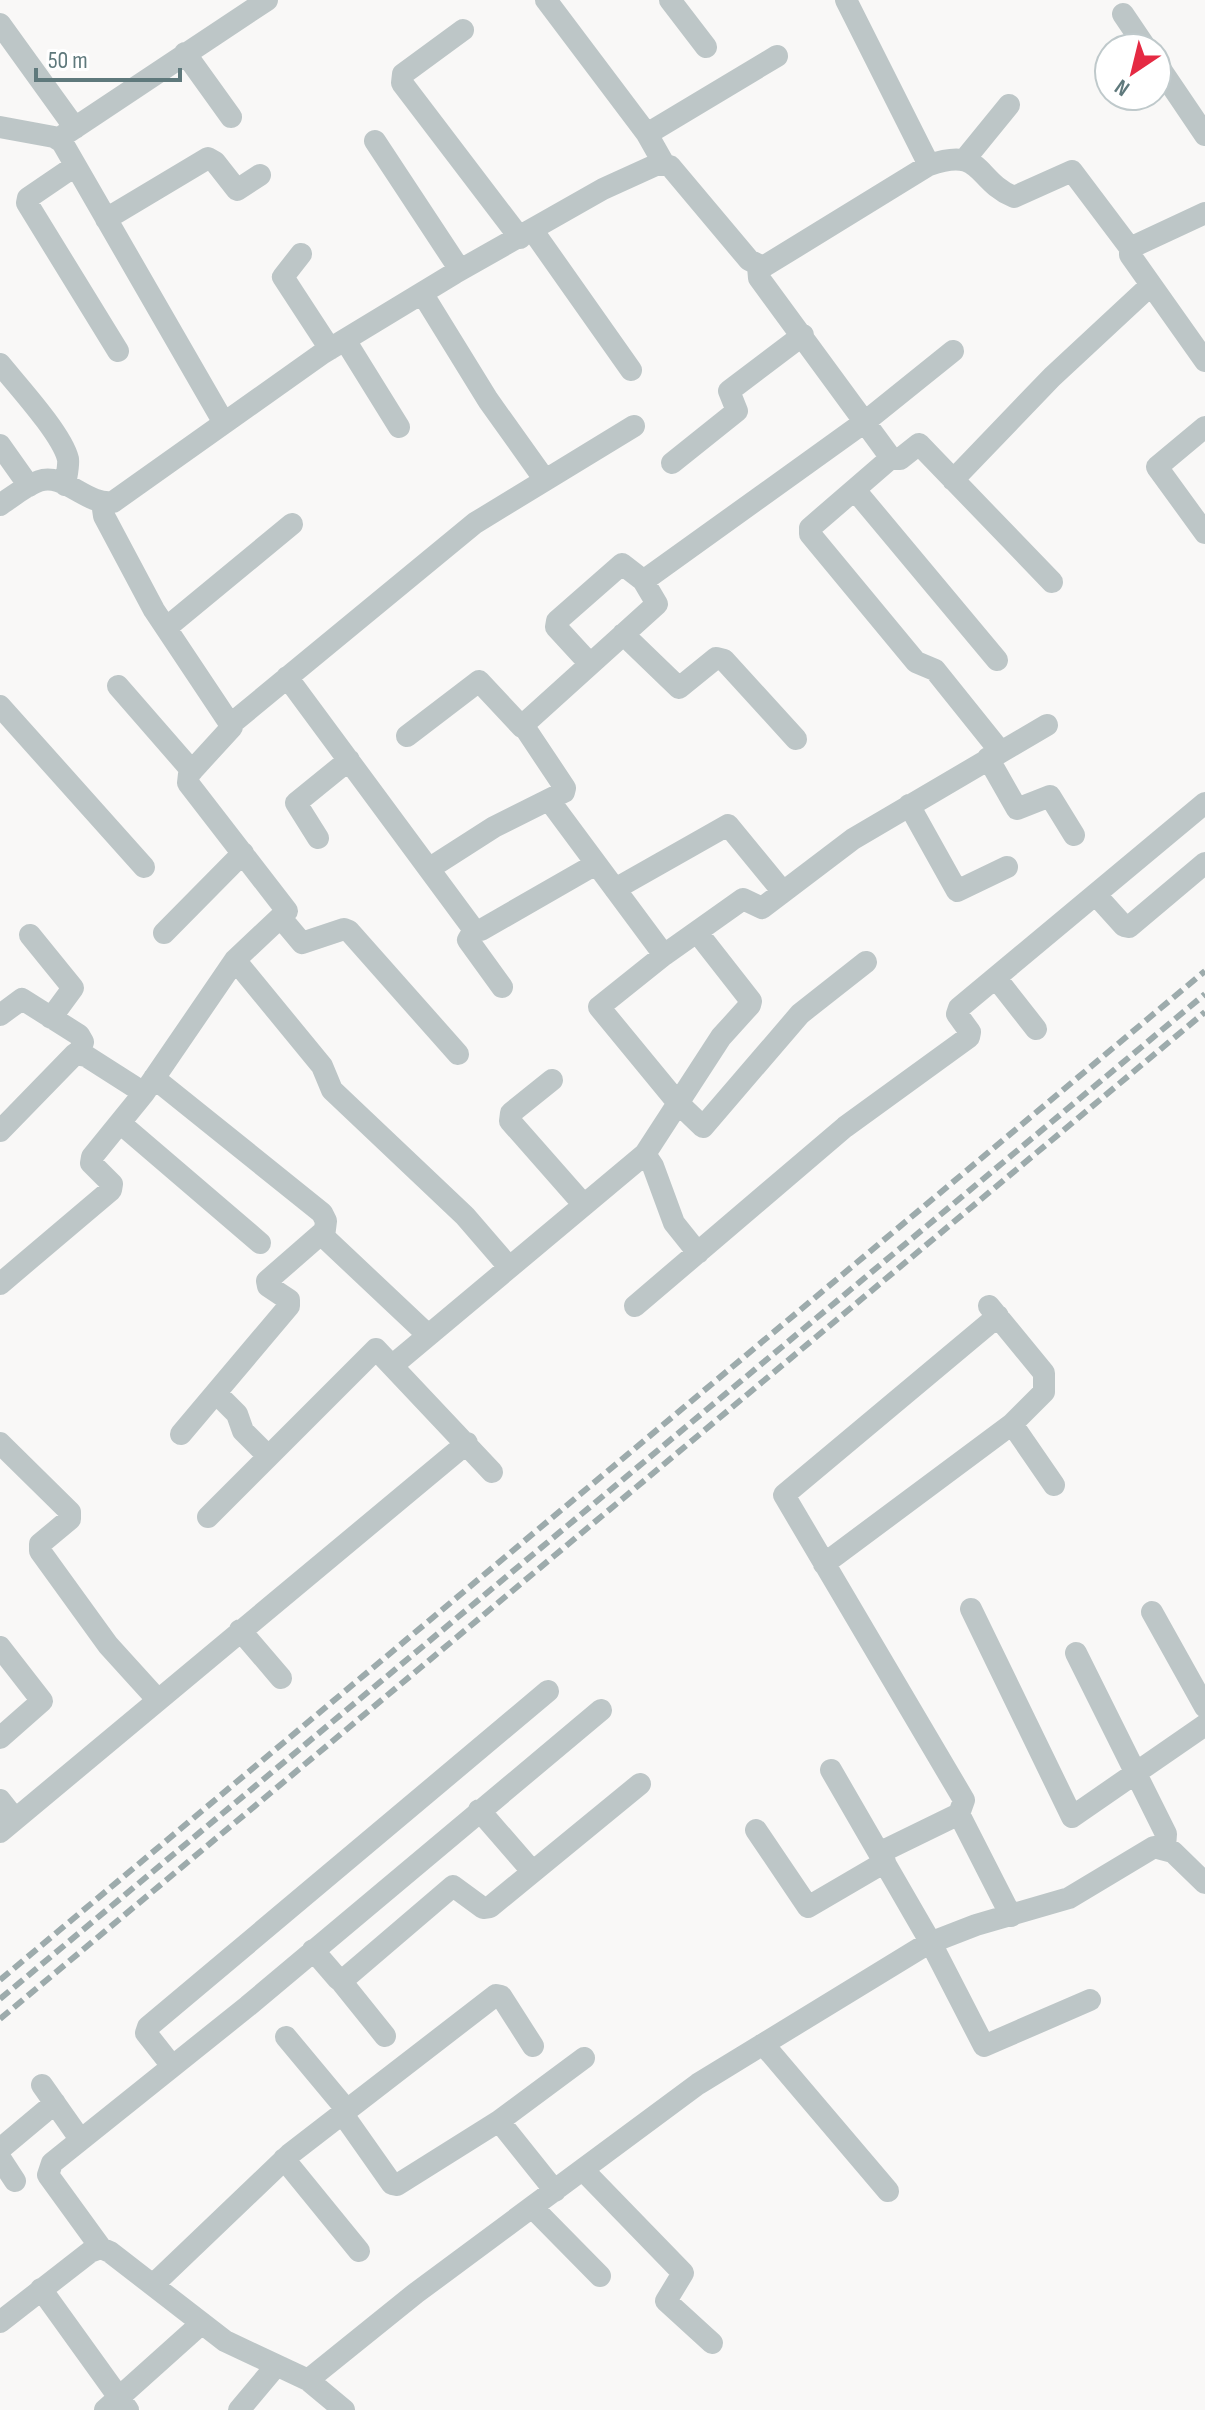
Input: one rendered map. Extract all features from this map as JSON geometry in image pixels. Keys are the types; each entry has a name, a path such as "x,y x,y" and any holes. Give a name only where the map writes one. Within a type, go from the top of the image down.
{"street":[{"path":"0,127 66,134 267,0"},
{"path":"546,0 647,134 664,164 758,266 759,278 891,458"},
{"path":"670,0 706,47"},
{"path":"846,0 929,165"},
{"path":"1123,14 1135,32"},
{"path":"0,24 66,134 75,166 224,423"},
{"path":"463,30 403,74 402,83 631,370"},
{"path":"185,53 231,117"},
{"path":"647,134 777,56"},
{"path":"1173,88 1205,135"},
{"path":"965,159 1009,105"},
{"path":"375,141 460,270"},
{"path":"758,266 767,267 929,165 956,157 965,159 1014,197 1072,171 1130,248 1130,255 1205,361"},
{"path":"106,219 208,158 215,162 237,190 260,175"},
{"path":"0,505 44,479 102,502 113,502 337,345 460,270 603,189 664,164"},
{"path":"75,166 28,198 27,203 118,351"},
{"path":"1130,248 1204,216"},
{"path":"301,254 283,277 399,427"},
{"path":"953,480 1052,377 1151,285"},
{"path":"422,293 488,400 545,480"},
{"path":"672,463 735,414 737,408 729,391 803,335"},
{"path":"644,581 866,421 953,351"},
{"path":"0,364 34,405 66,454 65,485"},
{"path":"231,724 475,523 634,426"},
{"path":"1205,427 1157,465 1205,533"},
{"path":"1052,582 919,444 900,459 891,458 810,528 810,534 916,662 935,670 994,754 1017,809 1050,796 1074,835"},
{"path":"0,445 29,486"},
{"path":"855,490 997,660"},
{"path":"0,1284 111,1190 112,1184 90,1159 149,1085 235,960 281,918 286,907 188,783 192,771 231,731 231,724 166,628 104,516 102,502"},
{"path":"166,628 292,524"},
{"path":"522,727 658,602 644,581 622,564 557,621 556,627 590,664"},
{"path":"623,634 679,688 716,658 724,660 796,739"},
{"path":"287,677 474,930"},
{"path":"407,736 479,681 513,722 522,727 565,788 564,792 494,827 430,868"},
{"path":"118,686 192,771"},
{"path":"0,706 144,867"},
{"path":"866,962 800,1014 706,1125 699,1126 678,1103 599,1007 664,955 743,899 762,908 853,839 1047,725"},
{"path":"318,838 296,803 349,760"},
{"path":"549,800 664,955"},
{"path":"635,1306 845,1127 969,1037 957,1011 1205,803"},
{"path":"909,805 957,891 1007,867"},
{"path":"615,889 728,825 783,892"},
{"path":"164,933 243,853"},
{"path":"1096,895 1129,927 1205,863"},
{"path":"474,930 481,930 596,864"},
{"path":"281,918 302,943 344,929 349,931 458,1054"},
{"path":"474,930 468,940 502,987"},
{"path":"393,1365 645,1154 721,1037 751,1003 697,932"},
{"path":"30,935 73,988 51,1018"},
{"path":"235,960 322,1066 332,1090 455,1207 509,1267"},
{"path":"996,978 1036,1029"},
{"path":"0,1015 20,998 83,1039 79,1054"},
{"path":"0,1131 71,1057 79,1054 149,1085 322,1213 326,1221 322,1233 267,1281 268,1286 289,1300 289,1306 181,1434"},
{"path":"552,1080 511,1113 510,1121 584,1205"},
{"path":"120,1123 260,1243"},
{"path":"645,1154 653,1166 670,1217 698,1253"},
{"path":"322,1233 428,1335"},
{"path":"756,1830 808,1907 882,1857 959,1814 964,1800 784,1497 785,1491 993,1311 1044,1373 1046,1383 1035,1404 824,1564"},
{"path":"208,1517 374,1349 393,1365 492,1472"},
{"path":"216,1393 237,1414 243,1431 268,1456"},
{"path":"1012,1424 1054,1485"},
{"path":"0,1443 70,1512 70,1519 40,1544 40,1551 108,1645 157,1699"},
{"path":"0,1800 8,1825 467,1443"},
{"path":"971,1609 1069,1815 1076,1817 1205,1725"},
{"path":"1152,1612 1205,1707"},
{"path":"240,1630 281,1678"},
{"path":"0,1647 42,1701 0,1738"},
{"path":"1076,1653 1166,1834 1165,1847"},
{"path":"172,2066 146,2033 148,2027 548,1691"},
{"path":"344,2410 308,2380 225,2341 154,2284 101,2248 48,2175 52,2163 601,1710"},
{"path":"831,1770 931,1943 984,2046 1090,2000"},
{"path":"340,1980 348,1979 453,1886 486,1908 640,1784"},
{"path":"479,1810 532,1871"},
{"path":"959,1814 1011,1916"},
{"path":"308,2380 416,2293 698,2084 931,1943 1069,1898 1154,1847 1165,1847 1205,1883"},
{"path":"313,1950 385,2036"},
{"path":"154,2284 284,2159 496,1995 501,1996 533,2046"},
{"path":"286,2037 344,2111 395,2185 499,2121 584,2058"},
{"path":"763,2044 888,2191"},
{"path":"0,2149 49,2094 80,2139"},
{"path":"499,2121 555,2191"},
{"path":"0,2158 15,2181"},
{"path":"284,2159 359,2251"},
{"path":"583,2170 683,2273 666,2301 712,2343"},
{"path":"533,2208 600,2276"},
{"path":"0,2322 90,2252 101,2248"},
{"path":"41,2289 118,2406 202,2323"},
{"path":"239,2410 276,2366"}],"railway":[{"path":"0,1980 1205,971"},
{"path":"0,1999 1205,994"},
{"path":"0,2019 1205,1012"}]}
